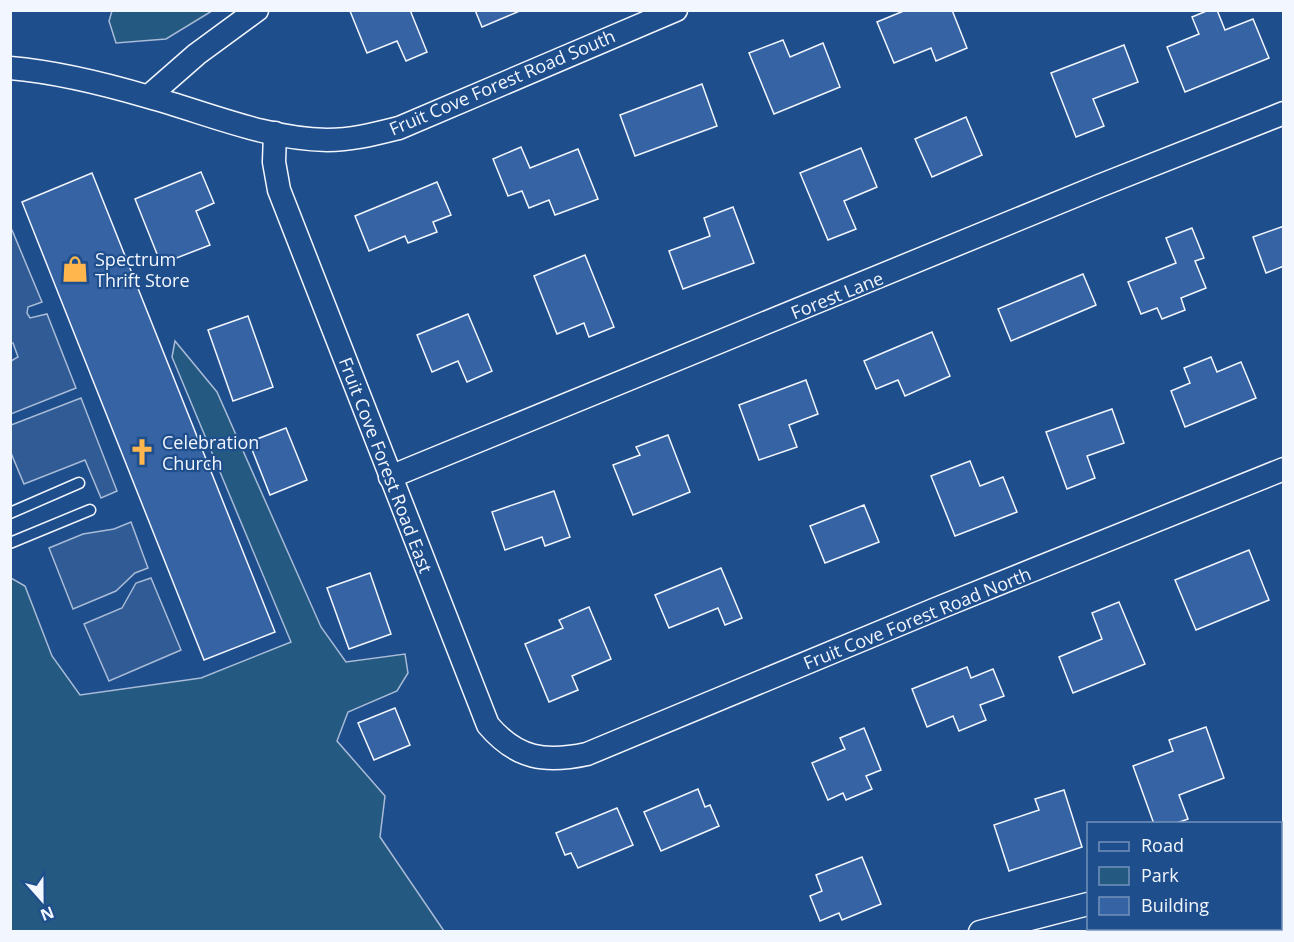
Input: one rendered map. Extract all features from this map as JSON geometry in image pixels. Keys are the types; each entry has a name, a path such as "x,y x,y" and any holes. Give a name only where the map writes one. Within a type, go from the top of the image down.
{"street":[{"path":"149,96 197,54 257,10"},
{"name":"Fruit Cove Forest Road South","path":"10,68 81,79 149,96 207,116 299,138 328,140 357,138 399,128 676,10"},
{"name":"Forest Lane","path":"390,477 1099,186 1284,113"},
{"name":"Fruit Cove Forest Road East","path":"275,133 274,162 279,190 488,725 514,748 525,754 550,760"},
{"name":"Fruit Cove Forest Road North","path":"550,760 587,754 936,609 1284,469"},
{"path":"980,932 1087,905"}],"lane":[{"path":"10,513 79,483"},
{"path":"10,543 90,510"}],"green space":[{"path":"112,10 212,11 166,39 116,43 109,21"},
{"path":"175,341 217,392 321,627 346,662 405,654 408,673 397,691 348,712 337,741 385,796 380,837 444,931 11,931 11,578 25,586 52,656 80,695 201,678 291,642 172,357"}],"shaded area":[{"path":"11,230 42,302 28,307 27,313 30,318 47,314 76,388 11,414 11,361 18,357 11,343"},
{"path":"81,398 117,491 101,498 85,460 24,484 11,453 11,425"},
{"path":"131,522 148,568 135,573 116,591 73,609 49,548 83,534 114,529"},
{"path":"151,578 181,650 109,681 84,624 122,608 136,583"}],"building":[{"path":"410,10 427,52 406,61 397,41 367,53 350,11"},
{"path":"475,10 522,10 482,27"},
{"path":"906,10 952,10 967,48 936,61 931,48 894,63 877,22"},
{"path":"1209,10 1217,10 1225,30 1253,19 1269,58 1185,92 1167,47 1199,34 1192,17"},
{"path":"783,40 790,57 823,43 840,87 774,114 749,53"},
{"path":"1124,45 1138,82 1093,99 1104,126 1076,137 1051,73"},
{"path":"702,84 717,126 635,156 620,115"},
{"path":"966,117 982,155 932,177 915,139"},
{"path":"521,147 530,168 578,149 598,199 555,215 549,200 529,208 522,191 508,196 493,159"},
{"path":"861,148 877,187 844,201 856,229 828,240 800,173"},
{"path":"201,172 214,203 196,211 210,245 161,264 135,199"},
{"path":"92,173 275,632 204,660 22,202"},
{"path":"437,182 451,215 433,222 437,232 408,243 405,236 369,251 355,216"},
{"path":"733,207 754,263 683,289 669,251 710,236 704,218"},
{"path":"1284,226 1284,266 1266,273 1253,237"},
{"path":"1192,228 1204,258 1195,261 1206,288 1181,298 1185,310 1162,319 1157,308 1141,314 1128,282 1176,263 1166,238"},
{"path":"585,255 614,327 589,337 584,323 557,334 534,276"},
{"path":"1083,274 1096,305 1011,341 998,309"},
{"path":"468,314 492,371 467,382 458,361 432,372 417,335"},
{"path":"248,316 273,387 233,401 208,330"},
{"path":"932,332 950,376 905,396 898,380 876,389 864,361"},
{"path":"1211,357 1217,372 1241,362 1256,398 1185,427 1171,391 1190,383 1184,368"},
{"path":"806,380 818,414 789,425 797,447 759,460 739,405"},
{"path":"1112,409 1124,443 1087,456 1095,478 1067,489 1046,432"},
{"path":"286,428 307,480 270,495 249,442"},
{"path":"668,435 690,492 633,515 613,465 640,455 636,447"},
{"path":"970,461 980,486 1003,477 1017,512 955,536 931,476"},
{"path":"554,491 570,537 545,546 542,537 505,550 492,512"},
{"path":"864,505 879,542 825,563 810,526"},
{"path":"1249,550 1269,600 1196,630 1175,580"},
{"path":"721,568 742,618 725,625 718,608 669,628 655,595"},
{"path":"370,573 391,634 349,649 327,588"},
{"path":"1119,602 1145,664 1073,693 1059,657 1102,639 1092,613"},
{"path":"589,607 611,659 572,676 578,690 549,702 525,644 563,628 559,620"},
{"path":"967,667 971,678 993,669 1004,696 980,705 986,720 959,731 953,716 927,727 912,689"},
{"path":"395,708 410,745 374,760 358,723"},
{"path":"1206,727 1224,778 1179,795 1188,819 1180,822 1153,822 1133,766 1173,751 1169,740"},
{"path":"864,728 881,770 866,776 872,789 846,800 843,793 828,800 812,763 845,749 840,738"},
{"path":"698,789 705,807 710,805 719,826 661,851 644,812"},
{"path":"1064,790 1082,847 1009,871 994,825 1039,810 1035,799"},
{"path":"617,808 633,845 578,868 571,853 565,855 556,833"},
{"path":"862,857 881,904 842,920 839,913 820,921 810,896 822,891 816,875"}],"place":[{"name":"Spectrum Thrift Store","path":"75,269"},
{"name":"Celebration Church","path":"142,452"}]}
